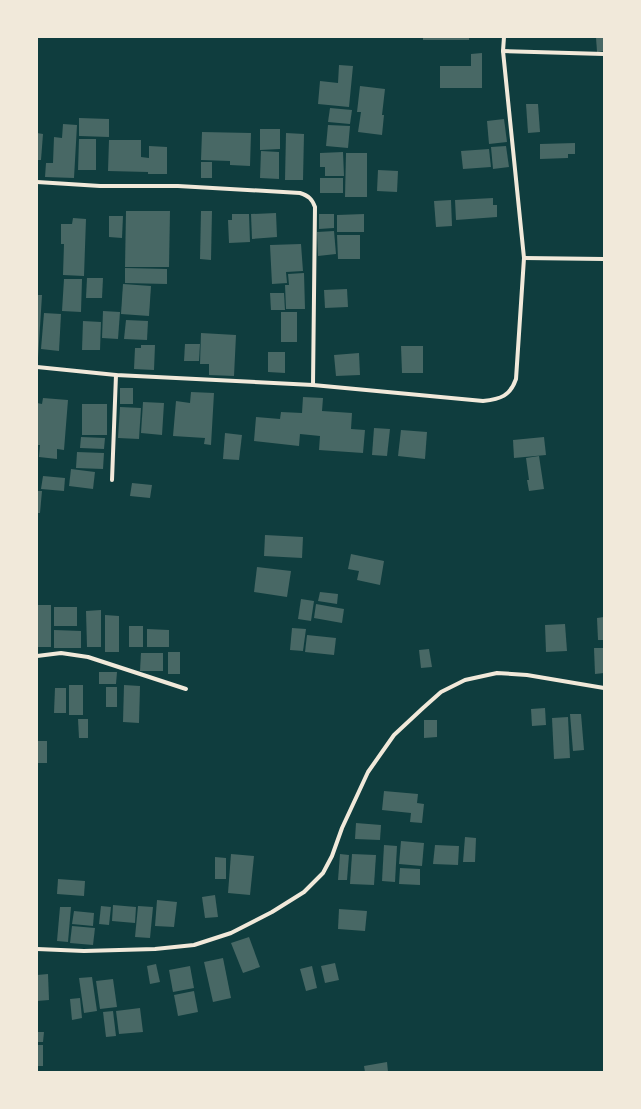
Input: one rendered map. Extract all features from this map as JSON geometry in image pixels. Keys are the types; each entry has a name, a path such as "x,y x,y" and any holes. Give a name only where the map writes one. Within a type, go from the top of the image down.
{"street":[{"path":"37,367 116,375 313,385 483,401 495,400 505,395 512,389 516,379 524,258 503,51 504,37"},
{"path":"503,51 604,54"},
{"path":"37,182 100,186 178,186 300,193 306,195 312,200 315,207 313,385"},
{"path":"524,258 604,259"},
{"path":"112,480 116,375"},
{"path":"37,656 61,653 88,657 186,689"},
{"path":"37,949 84,951 155,949 194,945 231,933 272,912 304,892 323,873 332,856 342,828 368,772 394,735 441,692 465,680 497,673 527,675 604,688"}],"building":[{"path":"423,37 469,37 469,40 423,40"},
{"path":"596,37 604,37 604,51 597,52"},
{"path":"482,53 482,88 440,88 440,66 471,66 471,54"},
{"path":"339,65 353,66 349,107 318,104 320,81 338,83"},
{"path":"360,86 385,89 382,115 384,115 382,135 358,132 361,112 357,112"},
{"path":"526,104 538,104 540,132 528,133"},
{"path":"330,108 352,110 350,124 328,122"},
{"path":"79,118 109,119 109,137 79,136"},
{"path":"504,119 507,142 489,144 487,121"},
{"path":"63,124 77,125 74,178 45,177 46,163 53,163 54,137 62,138"},
{"path":"328,125 350,126 348,148 326,146"},
{"path":"260,129 280,129 280,149 260,150"},
{"path":"202,132 251,133 250,166 230,165 230,161 201,160"},
{"path":"37,133 43,134 41,160 37,160"},
{"path":"286,133 304,134 303,180 285,180"},
{"path":"79,139 96,139 96,170 78,170"},
{"path":"109,140 141,140 141,157 149,158 149,146 167,147 167,174 108,171"},
{"path":"575,143 575,154 568,154 568,158 540,159 540,144"},
{"path":"506,146 509,167 493,169 491,147"},
{"path":"489,149 491,167 463,169 461,151"},
{"path":"261,151 279,152 279,179 260,178"},
{"path":"343,152 344,176 325,176 325,167 320,167 320,153"},
{"path":"346,153 367,153 367,197 345,197"},
{"path":"201,162 212,162 212,178 201,178"},
{"path":"378,170 398,171 397,192 377,191"},
{"path":"320,178 343,178 343,193 320,193"},
{"path":"493,198 493,205 497,205 497,217 456,220 455,200"},
{"path":"451,200 452,226 436,227 434,201"},
{"path":"126,211 170,211 169,267 125,267"},
{"path":"201,211 212,211 211,260 200,259"},
{"path":"276,213 277,237 252,239 251,214"},
{"path":"232,214 249,214 250,242 229,243 228,220 232,220"},
{"path":"319,214 334,214 334,228 319,229"},
{"path":"364,214 364,232 337,232 337,215"},
{"path":"109,216 123,216 122,238 109,237"},
{"path":"73,218 86,219 84,276 63,275 64,244 61,244 61,224 72,224"},
{"path":"334,231 336,254 318,256 317,232"},
{"path":"337,235 360,235 360,259 338,259"},
{"path":"301,244 303,271 286,272 287,283 272,284 270,245"},
{"path":"125,268 167,269 167,284 125,283"},
{"path":"304,273 305,309 286,309 285,285 289,285 288,274"},
{"path":"87,278 103,278 102,298 86,298"},
{"path":"64,279 82,279 81,312 62,311"},
{"path":"123,284 151,286 149,316 121,314"},
{"path":"347,289 348,307 325,308 324,290"},
{"path":"270,293 284,293 285,310 271,310"},
{"path":"37,295 42,295 38,358 37,358"},
{"path":"103,311 120,312 118,339 102,338"},
{"path":"281,312 297,312 297,342 281,342"},
{"path":"44,313 61,314 59,351 41,349"},
{"path":"126,320 148,321 147,340 124,339"},
{"path":"83,321 101,322 100,350 82,350"},
{"path":"201,333 236,335 234,376 209,375 209,364 200,364"},
{"path":"185,344 200,344 199,361 184,361"},
{"path":"141,345 155,345 154,370 134,369 135,348 141,348"},
{"path":"401,346 423,346 423,373 402,373"},
{"path":"268,352 285,352 285,373 268,372"},
{"path":"359,353 360,375 336,376 334,355"},
{"path":"120,388 133,388 133,404 120,404"},
{"path":"191,392 214,393 211,445 204,444 205,438 173,436 176,401 190,403"},
{"path":"303,397 323,398 322,411 352,413 351,429 365,430 363,453 319,450 320,436 300,434 299,446 254,441 256,417 280,419 281,412 302,413"},
{"path":"43,398 68,400 64,450 57,449 57,459 39,457 40,445 37,445 37,403 42,404"},
{"path":"143,402 164,403 162,435 141,433"},
{"path":"82,404 107,404 107,435 82,435"},
{"path":"120,407 141,408 139,439 118,438"},
{"path":"374,428 390,429 387,456 372,455"},
{"path":"401,430 427,432 425,459 398,456"},
{"path":"225,433 242,435 239,460 223,459"},
{"path":"81,437 105,438 104,449 80,448"},
{"path":"544,437 546,455 514,458 513,440"},
{"path":"77,452 104,453 103,469 76,468"},
{"path":"539,456 544,489 529,491 526,458"},
{"path":"71,469 95,472 93,489 69,486"},
{"path":"43,476 65,478 64,491 41,489"},
{"path":"132,483 152,485 150,498 130,496"},
{"path":"37,491 42,491 40,513 37,513"},
{"path":"265,535 303,537 302,558 264,556"},
{"path":"351,554 384,561 380,585 357,580 359,571 348,569"},
{"path":"257,567 291,571 287,597 254,592"},
{"path":"320,592 338,594 337,604 318,601"},
{"path":"301,599 314,601 311,621 298,619"},
{"path":"316,604 344,609 342,623 314,618"},
{"path":"37,605 51,605 51,647 37,647"},
{"path":"54,607 77,607 77,626 54,626"},
{"path":"101,610 101,647 87,647 86,611"},
{"path":"105,615 119,616 119,652 105,652"},
{"path":"604,617 604,640 598,640 597,618"},
{"path":"565,624 567,651 546,652 545,625"},
{"path":"129,626 143,626 143,647 129,647"},
{"path":"292,628 306,629 303,651 290,650"},
{"path":"147,629 169,630 169,647 147,647"},
{"path":"54,630 81,631 81,648 54,648"},
{"path":"307,635 336,638 334,655 305,652"},
{"path":"594,648 604,648 604,673 595,674"},
{"path":"429,649 432,667 421,668 419,650"},
{"path":"168,652 180,652 180,674 168,674"},
{"path":"141,653 163,653 163,671 140,671"},
{"path":"99,672 117,672 116,684 99,684"},
{"path":"69,685 83,685 83,715 69,715"},
{"path":"124,685 140,686 139,723 123,722"},
{"path":"106,687 117,687 117,707 106,707"},
{"path":"55,688 66,688 66,713 54,713"},
{"path":"545,708 546,725 532,726 531,709"},
{"path":"570,714 581,714 584,750 573,751"},
{"path":"568,717 570,758 554,759 552,718"},
{"path":"78,719 88,719 88,738 79,738"},
{"path":"424,720 437,720 437,737 424,738"},
{"path":"37,741 47,741 47,763 37,763"},
{"path":"384,791 418,794 417,803 424,804 422,823 410,822 411,813 382,810"},
{"path":"356,823 381,825 380,840 355,839"},
{"path":"465,837 476,838 475,862 463,862"},
{"path":"401,841 424,843 422,866 399,864"},
{"path":"384,845 397,846 395,882 382,881"},
{"path":"435,845 459,846 458,865 433,864"},
{"path":"231,854 254,856 250,895 228,893"},
{"path":"340,854 349,855 347,880 338,880"},
{"path":"352,854 376,855 374,885 350,884"},
{"path":"215,857 226,858 226,879 215,879"},
{"path":"400,868 420,869 420,885 399,884"},
{"path":"58,879 85,881 84,896 57,894"},
{"path":"215,895 218,917 205,918 202,897"},
{"path":"157,900 177,902 174,927 155,926"},
{"path":"113,905 136,907 135,923 112,921"},
{"path":"101,906 111,907 109,925 99,924"},
{"path":"138,906 153,907 150,938 135,937"},
{"path":"60,907 71,907 68,942 57,941"},
{"path":"339,909 367,911 365,931 338,929"},
{"path":"74,911 94,913 93,926 72,924"},
{"path":"72,926 95,928 93,945 70,943"},
{"path":"249,937 260,967 243,973 231,943"},
{"path":"223,958 231,998 213,1002 204,962"},
{"path":"335,963 339,980 325,983 321,966"},
{"path":"156,964 160,982 150,984 147,966"},
{"path":"190,966 194,988 173,992 169,970"},
{"path":"312,966 317,988 306,991 300,969"},
{"path":"48,974 49,1000 37,1001 37,975"},
{"path":"92,977 97,1011 84,1013 79,978"},
{"path":"113,979 117,1007 100,1009 96,981"},
{"path":"194,991 198,1012 178,1016 174,995"},
{"path":"80,998 82,1018 72,1020 70,999"},
{"path":"140,1008 143,1032 119,1034 116,1011"},
{"path":"113,1011 116,1036 106,1037 103,1012"},
{"path":"37,1032 44,1032 43,1042 37,1042"},
{"path":"37,1045 43,1045 43,1066 37,1066"},
{"path":"387,1062 388,1072 365,1072 364,1066"}]}
